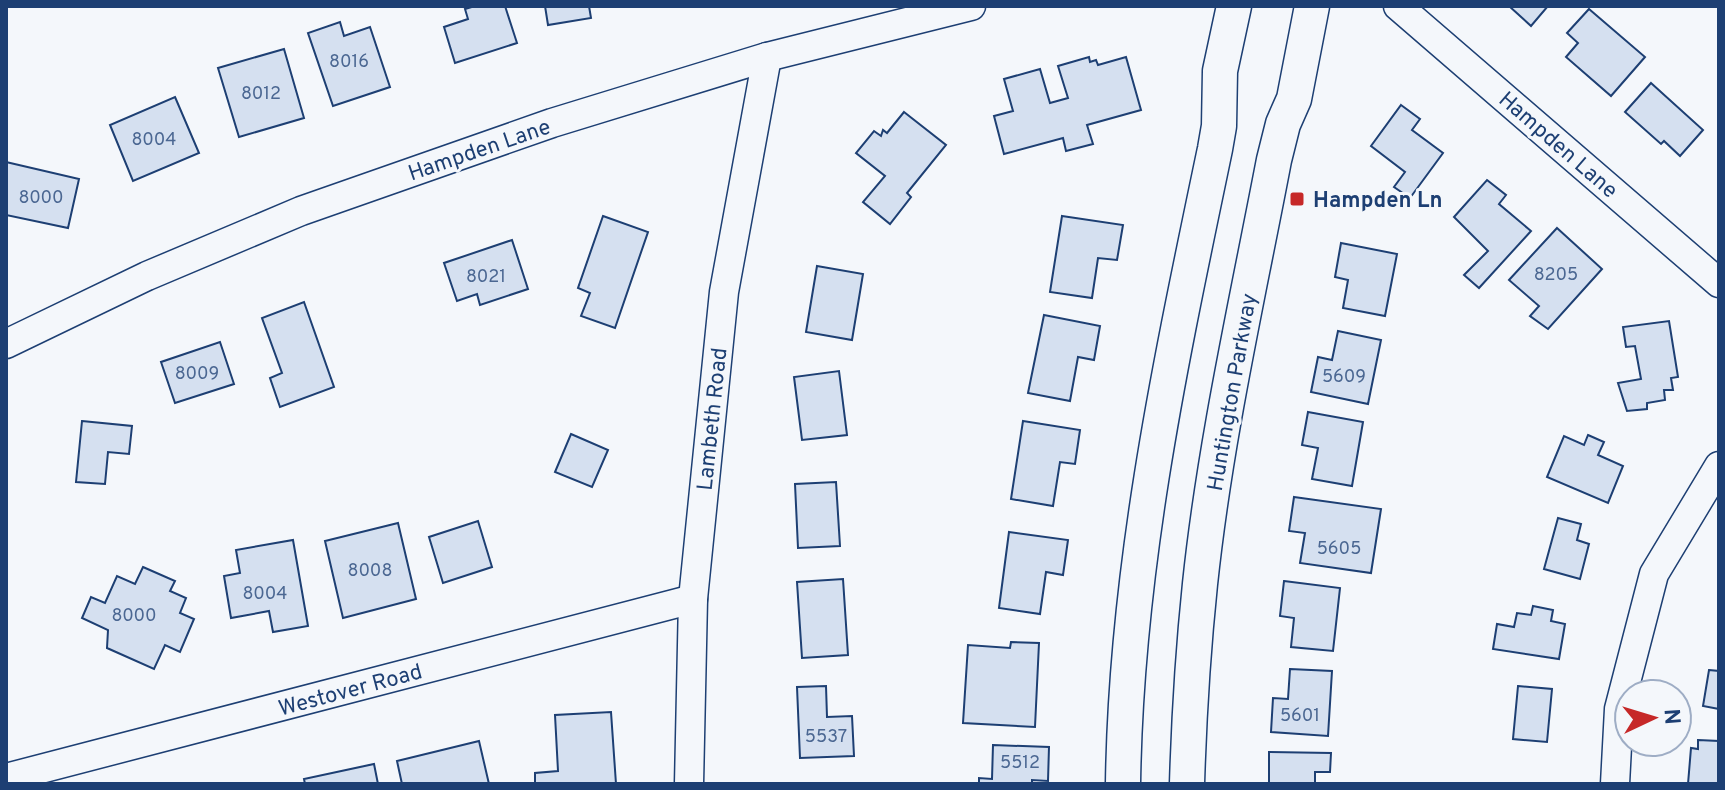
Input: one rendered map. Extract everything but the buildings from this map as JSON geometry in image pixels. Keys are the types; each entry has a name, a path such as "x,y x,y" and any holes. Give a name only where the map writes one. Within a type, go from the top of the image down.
{"street":[{"name":"Hampden Lane","path":"6,344 147,276 301,211 552,123 767,57 971,6"},
{"path":"1123,784 1124,714 1154,450 1215,149 1219,126 1220,71 1234,6"},
{"name":"Huntington Parkway","path":"1187,784 1189,715 1200,582 1226,410 1274,160 1283,124 1294,99 1312,6"},
{"name":"Hampden Lane","path":"1398,6 1719,283"},
{"name":"Lambeth Road","path":"689,784 693,599 724,292 767,57"},
{"path":"1615,784 1619,709 1654,574 1719,466"},
{"name":"Westover Road","path":"6,778 693,599"}],"place":[{"name":"Hampden Ln","path":"1297,199"}]}
